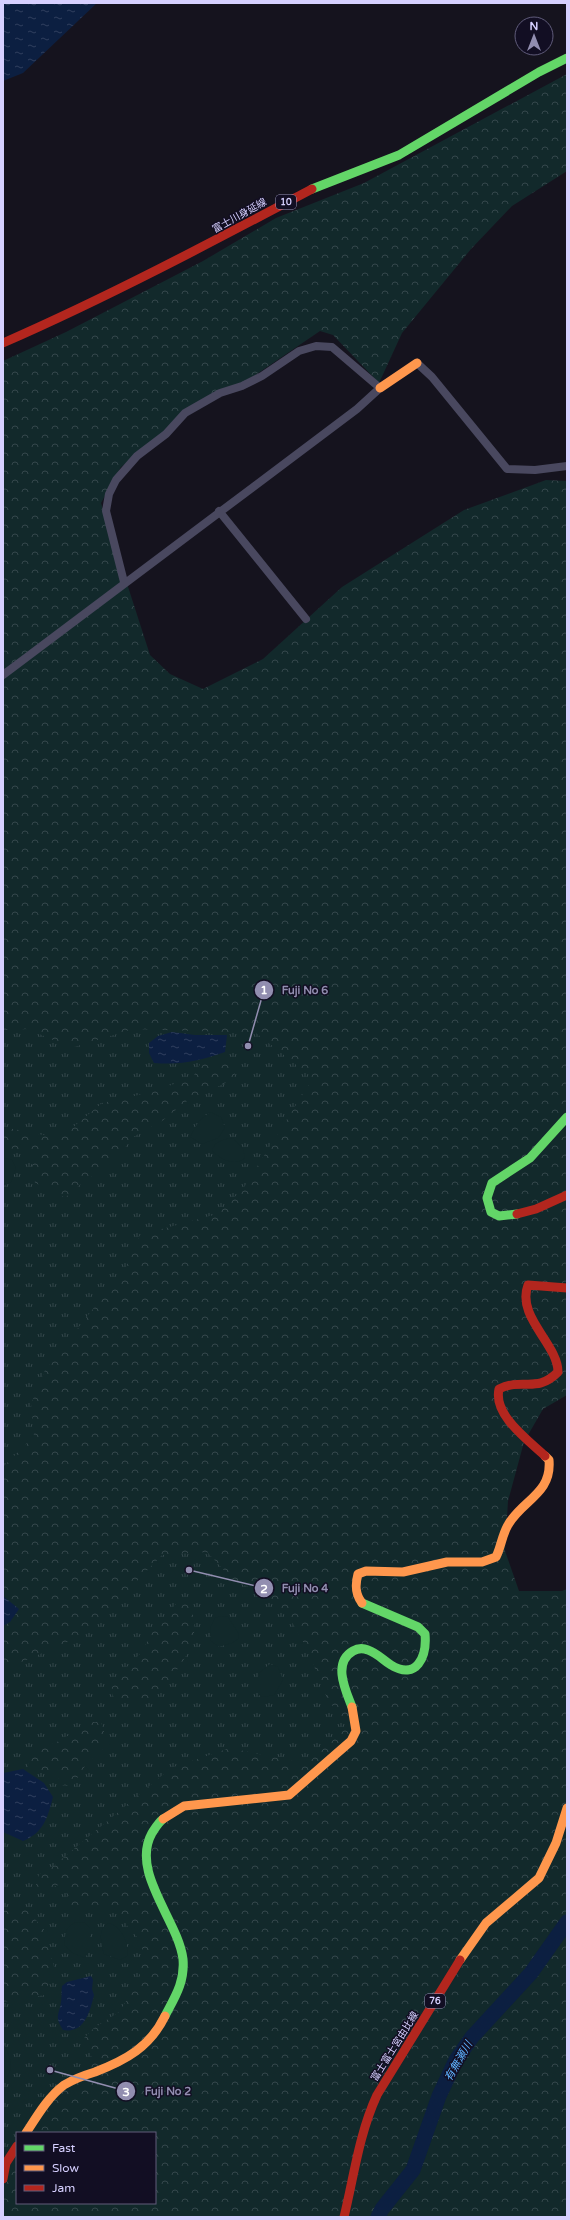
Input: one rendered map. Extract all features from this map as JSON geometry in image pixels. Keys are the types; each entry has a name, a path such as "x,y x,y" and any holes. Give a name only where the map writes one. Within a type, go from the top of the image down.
{"street":[{"name":"富士川身延線","path":"3,343 66,316 202,248 309,190 399,155 539,72 567,58"},
{"path":"124,582 106,511 109,494 116,480 136,456 166,434 185,413 220,393 242,386 262,376 299,351 316,346 332,347 380,388"},
{"path":"3,674 357,409 380,388 416,363 436,383 508,469 535,470 567,466"},
{"path":"219,511 306,619"},
{"path":"567,1117 531,1157 492,1184 486,1197 487,1207 493,1214 502,1218 531,1211 567,1195"},
{"path":"27,2132 44,2105 62,2087 124,2061 147,2046 160,2026 183,1980 184,1968 177,1941 156,1896 148,1864 146,1852 154,1826 168,1812 184,1806 289,1795 298,1790 351,1741 357,1732 356,1721 342,1678 342,1668 345,1659 352,1652 360,1649 373,1651 397,1668 411,1669 420,1664 425,1656 425,1634 418,1627 364,1605 358,1600 355,1592 358,1574 366,1571 403,1572 447,1562 482,1562 496,1557 502,1546 504,1531 511,1520 531,1502 547,1481 551,1470 548,1460 504,1416 498,1395 500,1389 511,1383 533,1386 544,1384 552,1380 558,1372 558,1363 554,1354 534,1325 525,1293 528,1285 534,1284 567,1288"},
{"name":"富士富士宮由比線","path":"344,2217 364,2125 377,2096 459,1962 486,1923 539,1878 556,1843 567,1808"},
{"path":"3,2179 6,2163 16,2148"}],"green space":[{"path":"567,74 567,171 512,206 471,249 402,333 379,383 333,335 320,331 254,376 187,411 160,437 121,467 101,503 150,655 170,674 203,689 263,659 342,587 464,510 546,480 567,481 567,1395 543,1409 524,1442 508,1501 505,1551 519,1591 562,1591 567,1589 567,2217 3,2217 3,2173 16,2142 16,2204 156,2204 156,2132 23,2132 44,2102 94,2062 83,2039 94,2028 119,2012 139,1982 143,1951 139,1939 128,1927 116,1907 72,1909 63,1883 42,1892 36,1885 39,1874 51,1868 171,1768 230,1748 307,1764 348,1726 328,1700 306,1647 292,1622 263,1593 234,1581 207,1552 162,1555 86,1634 3,1670 3,1467 34,1436 31,1404 45,1370 126,1267 140,1235 217,1214 243,1189 313,1078 256,1033 133,1029 71,1048 28,1029 3,1030 3,361 66,332 203,261 276,218 364,183"},
{"path":"3,972 337,1028 256,1506 372,1764 125,2132 16,2132 16,2204 3,2217"},
{"path":"203,1059 237,1062 234,1079 187,1101 162,1121 133,1137 121,1153 105,1168 82,1183 65,1198 56,1192 35,1183 30,1150 3,1148 3,1127 43,1135 72,1128 102,1103 152,1092 193,1077"},
{"path":"210,1112 221,1117 225,1128 218,1138 202,1144 190,1137 199,1121"},
{"path":"233,1138 243,1149 245,1158 241,1161 228,1161 219,1157 212,1151 217,1143"},
{"path":"4,1158 12,1160 16,1168 11,1182 3,1186"},
{"path":"176,1604 188,1604 193,1617 194,1630 192,1643 179,1667 153,1699 115,1700 111,1691 114,1680 142,1652 153,1629"},
{"path":"221,1616 228,1617 239,1634 238,1639 232,1643 219,1647 211,1641 210,1628 215,1618"},
{"path":"270,1664 278,1667 283,1680 274,1695 264,1697 258,1695 258,1674"},
{"path":"87,1722 101,1722 108,1745 88,1763 73,1786 57,1785 59,1778 55,1770 46,1773 34,1772 28,1767 31,1755 36,1748 57,1742 67,1736 78,1734 80,1732 80,1726"},
{"path":"26,1908 45,1931 54,1967 45,1995 3,2002 3,1911"},
{"path":"74,1923 85,1923 90,1928 90,1950 85,1958 73,1953 65,1946 65,1938 68,1928"},
{"path":"109,1923 118,1928 126,1941 127,1956 120,1960 104,1954 101,1933 105,1926"},
{"path":"4,2045 11,2064 9,2073 3,2081"}],"water":[{"path":"3,3 97,3 23,73 3,81"},
{"path":"172,1032 195,1035 227,1035 225,1052 190,1062 154,1063 149,1053 149,1043 158,1036"},
{"path":"3,1596 19,1609 10,1622 3,1626"},
{"path":"23,1769 44,1783 53,1797 47,1817 40,1829 30,1838 23,1841 3,1832 3,1773"},
{"path":"91,1976 93,1980 92,1989 94,1995 88,2015 76,2029 63,2030 58,2019 62,1986 67,1982"}],"waterway":[{"name":"有無瀬川","path":"378,2217 382,2209 413,2170 439,2096 456,2060 472,2037 531,1973 567,1922"}],"traffic: fast":[{"path":"312,189 399,155 539,72 567,58"},
{"path":"517,1214 499,1216 491,1212 487,1198 492,1183 530,1158 567,1117"},
{"path":"352,1707 342,1678 343,1663 347,1656 355,1650 364,1649 374,1653 391,1665 400,1669 408,1670 414,1668 422,1658 425,1642 425,1634 418,1627 362,1603"},
{"path":"163,1819 152,1833 147,1848 147,1864 157,1896 173,1928 183,1959 181,1982 165,2016"}],"traffic: slow":[{"path":"380,388 417,363"},
{"path":"362,1603 357,1593 356,1582 358,1574 366,1571 403,1572 447,1562 482,1562 496,1557 508,1525 514,1516 535,1496 546,1481 549,1472 549,1460 545,1456"},
{"path":"163,1819 184,1806 289,1795 351,1741 356,1731 352,1707"},
{"path":"460,1960 486,1923 539,1878 556,1843 567,1808"},
{"path":"27,2132 43,2107 58,2090 72,2081 117,2063 136,2051 152,2036 165,2016"}],"traffic: jam":[{"path":"3,343 120,288 312,189"},
{"path":"517,1214 536,1209 567,1195"},
{"path":"545,1456 521,1435 506,1417 501,1408 499,1389 516,1384 536,1384 543,1382 550,1379 558,1372 552,1351 532,1319 526,1297 528,1285 567,1288"},
{"path":"344,2217 361,2140 377,2095 460,1960"},
{"path":"3,2179 6,2163 16,2148"}],"place":[{"name":"Fuji No 6","path":"248,1046"},
{"name":"Fuji No 4","path":"189,1570"},
{"name":"Fuji No 2","path":"50,2070"}]}
